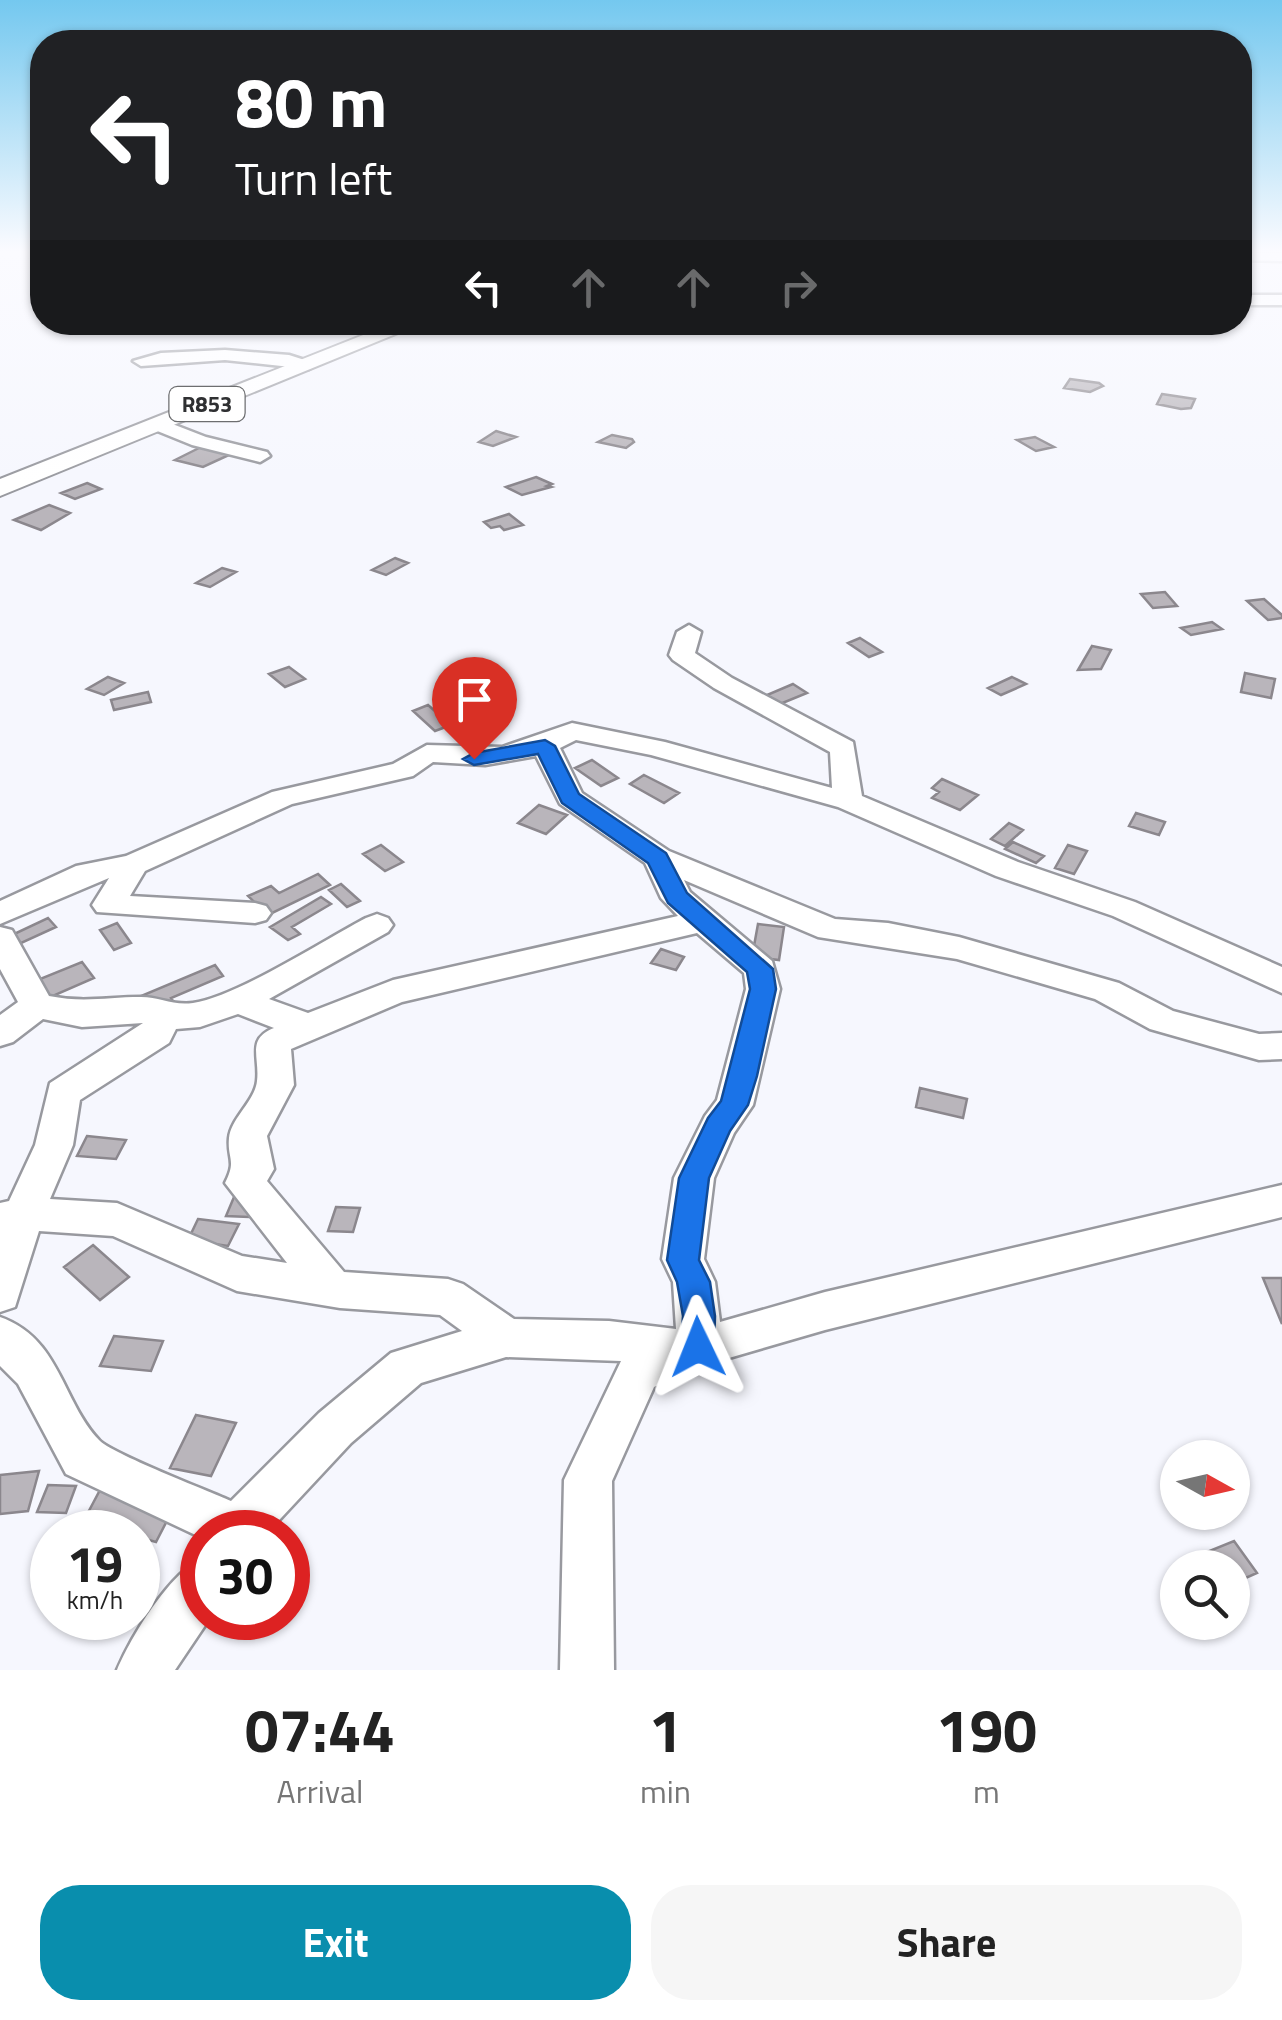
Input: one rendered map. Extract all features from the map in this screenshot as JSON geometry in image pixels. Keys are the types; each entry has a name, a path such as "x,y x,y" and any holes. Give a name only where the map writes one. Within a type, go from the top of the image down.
{"main road":[{"name":"R853","path":"0,488 382,335"}],"street":[{"path":"141,361 181,355 291,359 309,364"},
{"path":"157,424 198,441 260,456"},
{"path":"690,632 682,654 723,684 842,748 848,801"},
{"path":"0,914 88,873 134,864 282,798 403,770 427,753 474,759 545,746 572,731 656,748 848,801 1007,869 1124,909 1282,982"},
{"path":"545,746 570,798 658,858 830,929 888,934 959,948 1107,991 1162,1020 1259,1047 1282,1046"},
{"path":"658,858 677,898 760,969 763,989 734,1105 718,1126 694,1178 683,1260 694,1282 699,1316 693,1348"},
{"path":"134,864 108,905 255,913"},
{"path":"332,1288 245,1182 254,1169 248,1136 276,1085 273,1042 392,992 703,922"},
{"path":"0,938 37,1006 82,1015 144,1010 163,1018 200,1015 238,1001 377,925"},
{"path":"238,1001 311,1028"},
{"path":"0,1032 37,1006"},
{"path":"0,1294 12,1216 54,1146 63,1093 156,1034 163,1018"},
{"path":"587,1670 588,1480 638,1373 693,1348 825,1310 1282,1201"},
{"path":"12,1216 116,1220 237,1273 332,1288 448,1297 506,1338"},
{"path":"0,1336 34,1370 82,1458 194,1510"},
{"path":"256,1510 335,1428 408,1368 506,1338 609,1340 693,1348"},
{"path":"144,1670 180,1617"}],"building":[{"path":"1070,379 1103,386 1090,392 1064,388"},
{"path":"1162,394 1195,399 1191,408 1181,409 1157,404"},
{"path":"496,431 516,437 493,446 479,442"},
{"path":"612,435 634,442 626,448 598,442"},
{"path":"1035,437 1054,447 1036,451 1017,440"},
{"path":"201,447 229,455 203,467 175,460"},
{"path":"536,477 552,484 547,486 551,487 522,495 506,487"},
{"path":"87,483 101,489 75,499 61,493"},
{"path":"49,505 70,513 41,530 14,520"},
{"path":"509,514 523,525 504,530 484,522"},
{"path":"395,558 408,563 386,575 372,570"},
{"path":"222,568 236,572 210,587 196,583"},
{"path":"1165,592 1177,606 1153,608 1141,594"},
{"path":"1264,599 1282,618 1268,620 1247,601"},
{"path":"1212,622 1222,629 1191,635 1181,628"},
{"path":"860,638 882,652 869,657 848,643"},
{"path":"1092,646 1111,650 1101,669 1078,670"},
{"path":"289,667 305,679 285,687 269,674"},
{"path":"1245,673 1275,679 1271,698 1241,692"},
{"path":"108,677 124,683 104,695 87,689"},
{"path":"1012,677 1026,684 1001,695 988,688"},
{"path":"793,684 807,693 780,704 767,695"},
{"path":"148,692 151,702 114,710 111,700"},
{"path":"428,705 451,725 435,731 413,711"},
{"path":"592,760 618,778 601,786 575,768"},
{"path":"644,775 679,793 664,803 630,784"},
{"path":"942,779 978,795 960,810 932,798 939,792 932,788"},
{"path":"539,805 567,815 546,834 518,823"},
{"path":"1136,813 1165,822 1159,835 1129,826"},
{"path":"1009,823 1023,830 1005,846 991,839"},
{"path":"1013,842 1044,856 1036,863 1005,849"},
{"path":"381,845 403,862 385,871 363,854"},
{"path":"1068,845 1087,851 1074,874 1055,868"},
{"path":"318,874 330,885 268,915 248,896 271,886 279,893"},
{"path":"341,884 360,901 347,907 329,890"},
{"path":"321,897 331,904 292,927 300,934 288,940 270,927"},
{"path":"48,918 56,927 19,944 12,935"},
{"path":"117,923 131,943 114,950 100,930"},
{"path":"758,924 784,927 779,960 752,957"},
{"path":"661,949 684,957 676,970 651,963"},
{"path":"82,962 94,978 46,999 35,981"},
{"path":"215,965 223,976 171,998 174,1003 152,1012 141,996"},
{"path":"920,1088 967,1099 963,1118 916,1107"},
{"path":"87,1136 126,1140 116,1159 77,1156"},
{"path":"234,1197 256,1198 249,1217 226,1216"},
{"path":"336,1207 360,1208 353,1232 328,1231"},
{"path":"198,1219 239,1224 228,1246 188,1240"},
{"path":"93,1245 129,1277 100,1300 64,1267"},
{"path":"1263,1278 1282,1278 1282,1324"},
{"path":"114,1336 163,1341 151,1371 100,1366"},
{"path":"196,1415 236,1423 211,1476 170,1468"},
{"path":"39,1471 28,1511 0,1514 0,1475"},
{"path":"48,1485 76,1486 67,1510 38,1510"},
{"path":"100,1490 172,1511 160,1534 160,1510 89,1510"},
{"path":"1234,1541 1240,1550 1212,1550"}],"route":[{"path":"474,759 545,746 570,798 658,858 677,898 760,969 763,989 734,1105 718,1126 694,1178 683,1260 694,1282 698,1347"}]}
